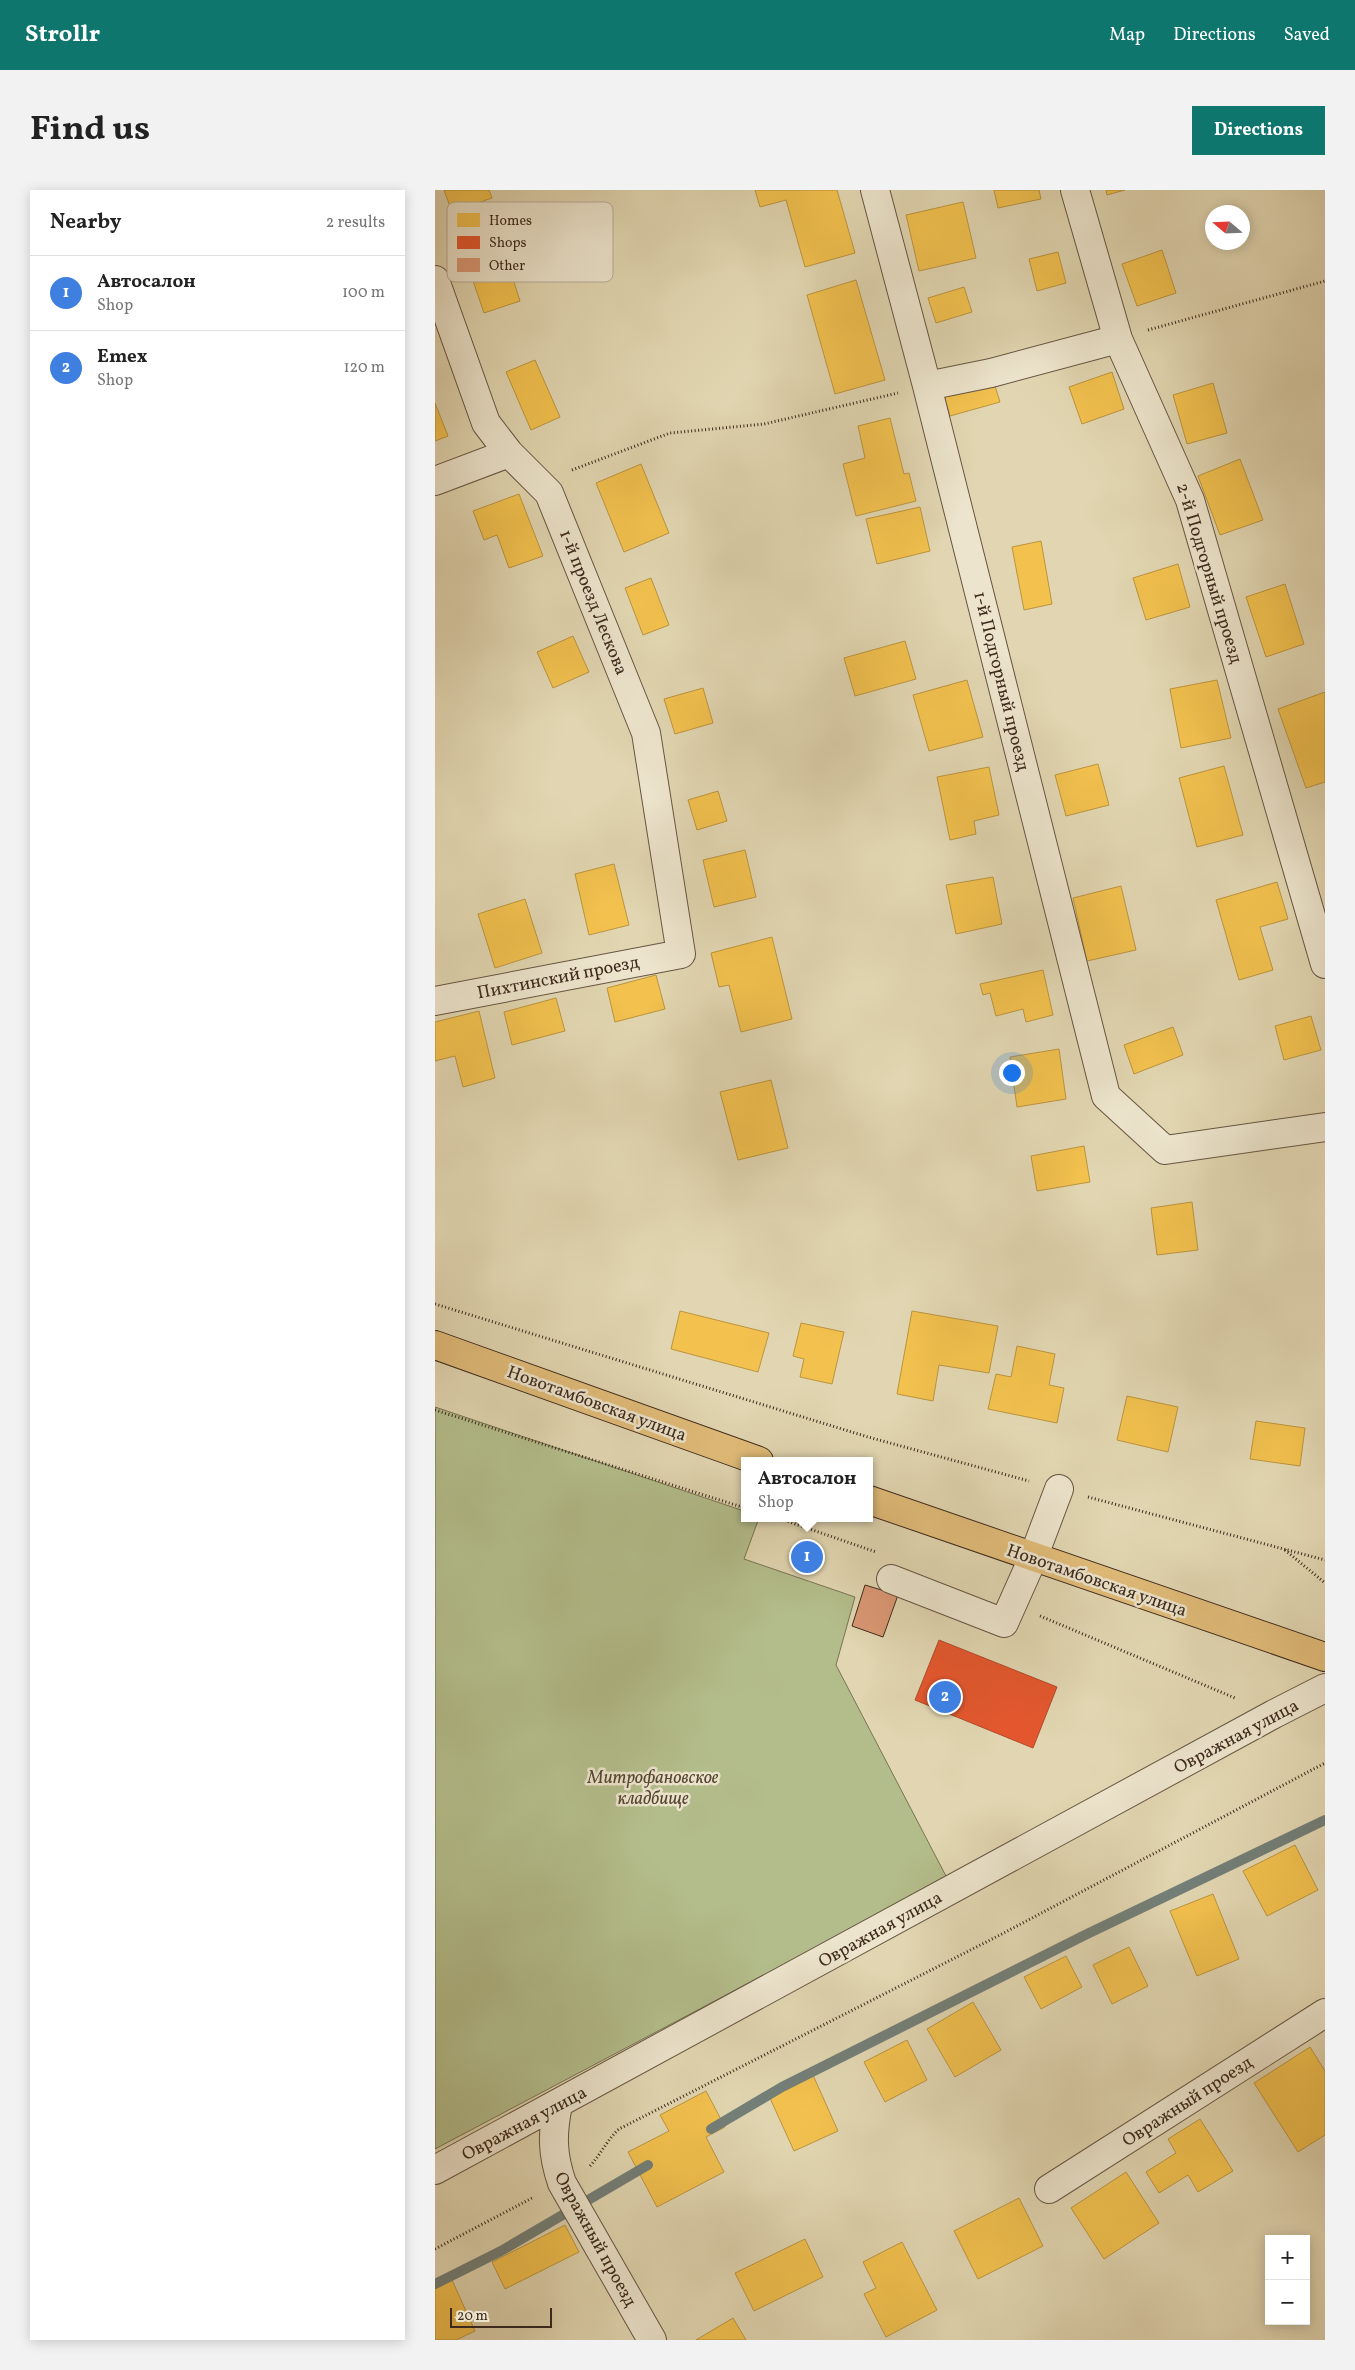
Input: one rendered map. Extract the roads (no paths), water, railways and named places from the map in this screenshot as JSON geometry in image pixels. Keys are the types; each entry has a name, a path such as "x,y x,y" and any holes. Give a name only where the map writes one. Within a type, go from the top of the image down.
{"main road":[{"name":"Новотамбовская улица","path":"435,1345 748,1457"},
{"name":"Новотамбовская улица","path":"873,1501 1325,1657"}],"street":[{"name":"1-й Подгорный проезд","path":"875,190 927,386 1106,1096 1165,1150 1325,1127"},
{"name":"2-й Подгорный проезд","path":"1075,190 1118,339 1190,500 1325,964"},
{"name":"1-й проезд Лескова","path":"435,280 487,423 509,453 549,493 646,733 681,954"},
{"path":"927,386 991,373 1118,339"},
{"path":"435,481 509,453"},
{"name":"Пихтинский проезд","path":"435,1001 681,954"},
{"path":"887,1566 1004,1623 1033,1558 1059,1489"},
{"name":"Овражная улица","path":"435,2170 1325,1688"},
{"name":"Овражный проезд","path":"1049,2189 1325,2013"},
{"name":"Овражный проезд","path":"558,2105 553,2130 555,2160 562,2183 652,2340"}],"waterway":[{"path":"711,2129 782,2087 1085,1935 1325,1820"},
{"path":"435,2284 501,2251 648,2165"}],"place":[{"name":"Автосалон","path":"807,1557"},
{"name":"Emex","path":"945,1697"}],"park label":[{"name":"Митрофановское кладбище","path":"653,1787"}]}
